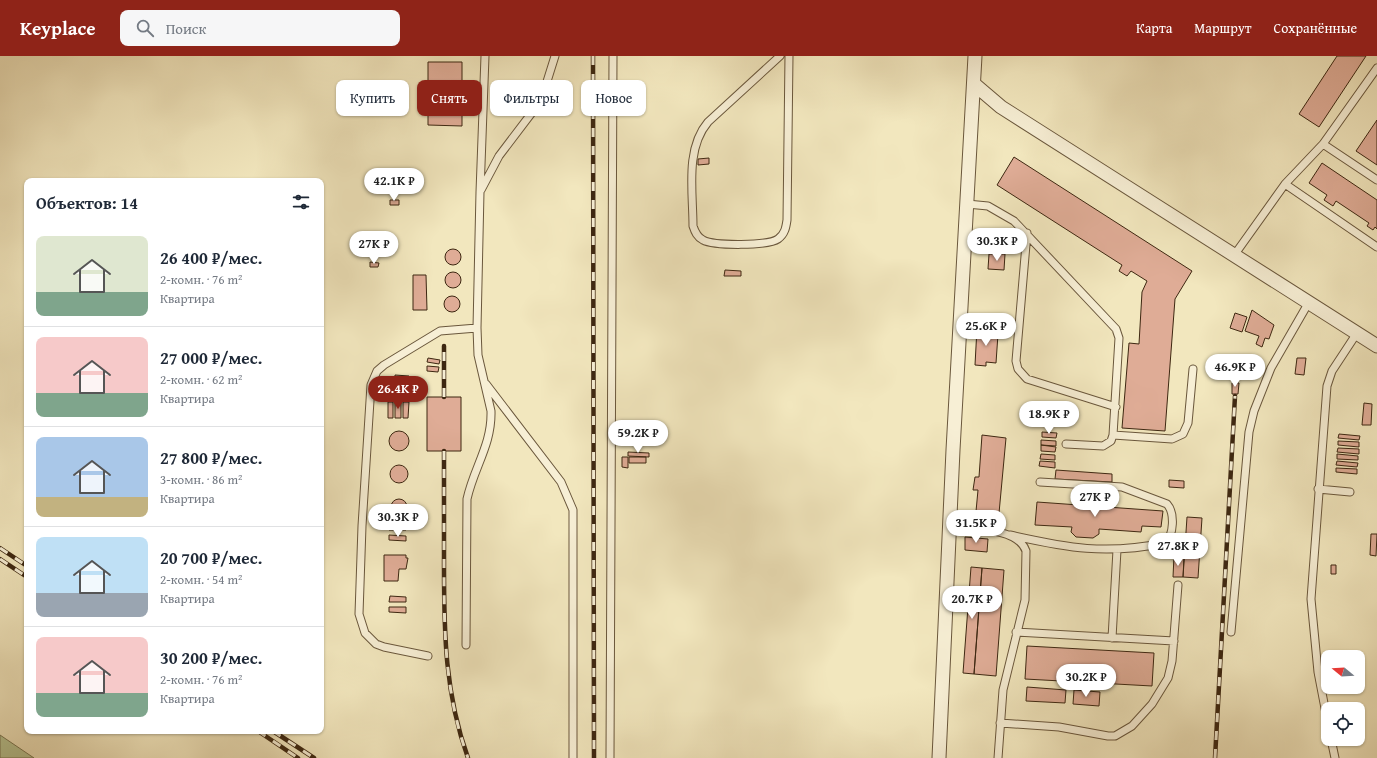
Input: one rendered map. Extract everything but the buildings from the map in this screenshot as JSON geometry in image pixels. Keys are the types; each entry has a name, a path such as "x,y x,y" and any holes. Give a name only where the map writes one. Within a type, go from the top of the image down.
{"street":[{"path":"939,758 949,528 975,56"},
{"path":"974,84 1001,107 1377,346"}],"lane":[{"path":"466,645 467,499 470,484 487,446 491,419 478,355 477,328 485,56"},
{"path":"480,192 499,156 537,106 544,91 555,56"},
{"path":"610,758 613,56"},
{"path":"780,56 708,122 697,140 693,155 693,226 695,233 701,240 717,244 764,243 778,239 783,234 787,220 789,56"},
{"path":"1234,254 1285,184 1323,144 1377,68"},
{"path":"1323,144 1377,180"},
{"path":"1285,184 1377,247"},
{"path":"967,204 981,205 994,209 1014,222 1027,233 1116,329 1120,345 1116,407 1111,441 1104,446 1066,444"},
{"path":"1027,233 1016,361 1018,369 1027,379 1116,407"},
{"path":"1231,632 1249,432 1254,411 1271,368 1309,302"},
{"path":"428,656 376,644 365,633 359,614 362,526 371,384 377,371 384,365 432,334 449,329 477,328"},
{"path":"1324,702 1318,672 1311,599 1326,392 1328,379 1357,333"},
{"path":"1113,435 1172,438 1183,434 1188,423 1193,369"},
{"path":"484,380 561,482 573,510 573,758"},
{"path":"949,528 1000,532 1071,548 1117,550 1165,543 1170,537 1172,514 1170,507 1167,504 1122,487 1040,482"},
{"path":"1318,490 1350,492"},
{"path":"998,758 1003,690 1025,600 1027,557 1024,544 1010,535"},
{"path":"1112,638 1117,550"},
{"path":"1000,723 1059,726 1108,736 1115,736 1124,732 1152,704 1168,678 1174,642 1178,585"},
{"path":"1016,632 1174,642"},
{"path":"1332,746 1335,758"}],"green space":[{"path":"0,735 34,758 0,758"}],"railway":[{"path":"593,56 594,758"},
{"path":"444,346 444,397"},
{"path":"1215,758 1235,396"},
{"path":"444,451 444,592 447,664 450,687 460,734 468,758"},
{"path":"0,548 24,564"},
{"path":"0,559 24,575"},
{"path":"262,734 298,758"},
{"path":"278,734 314,758"}]}
